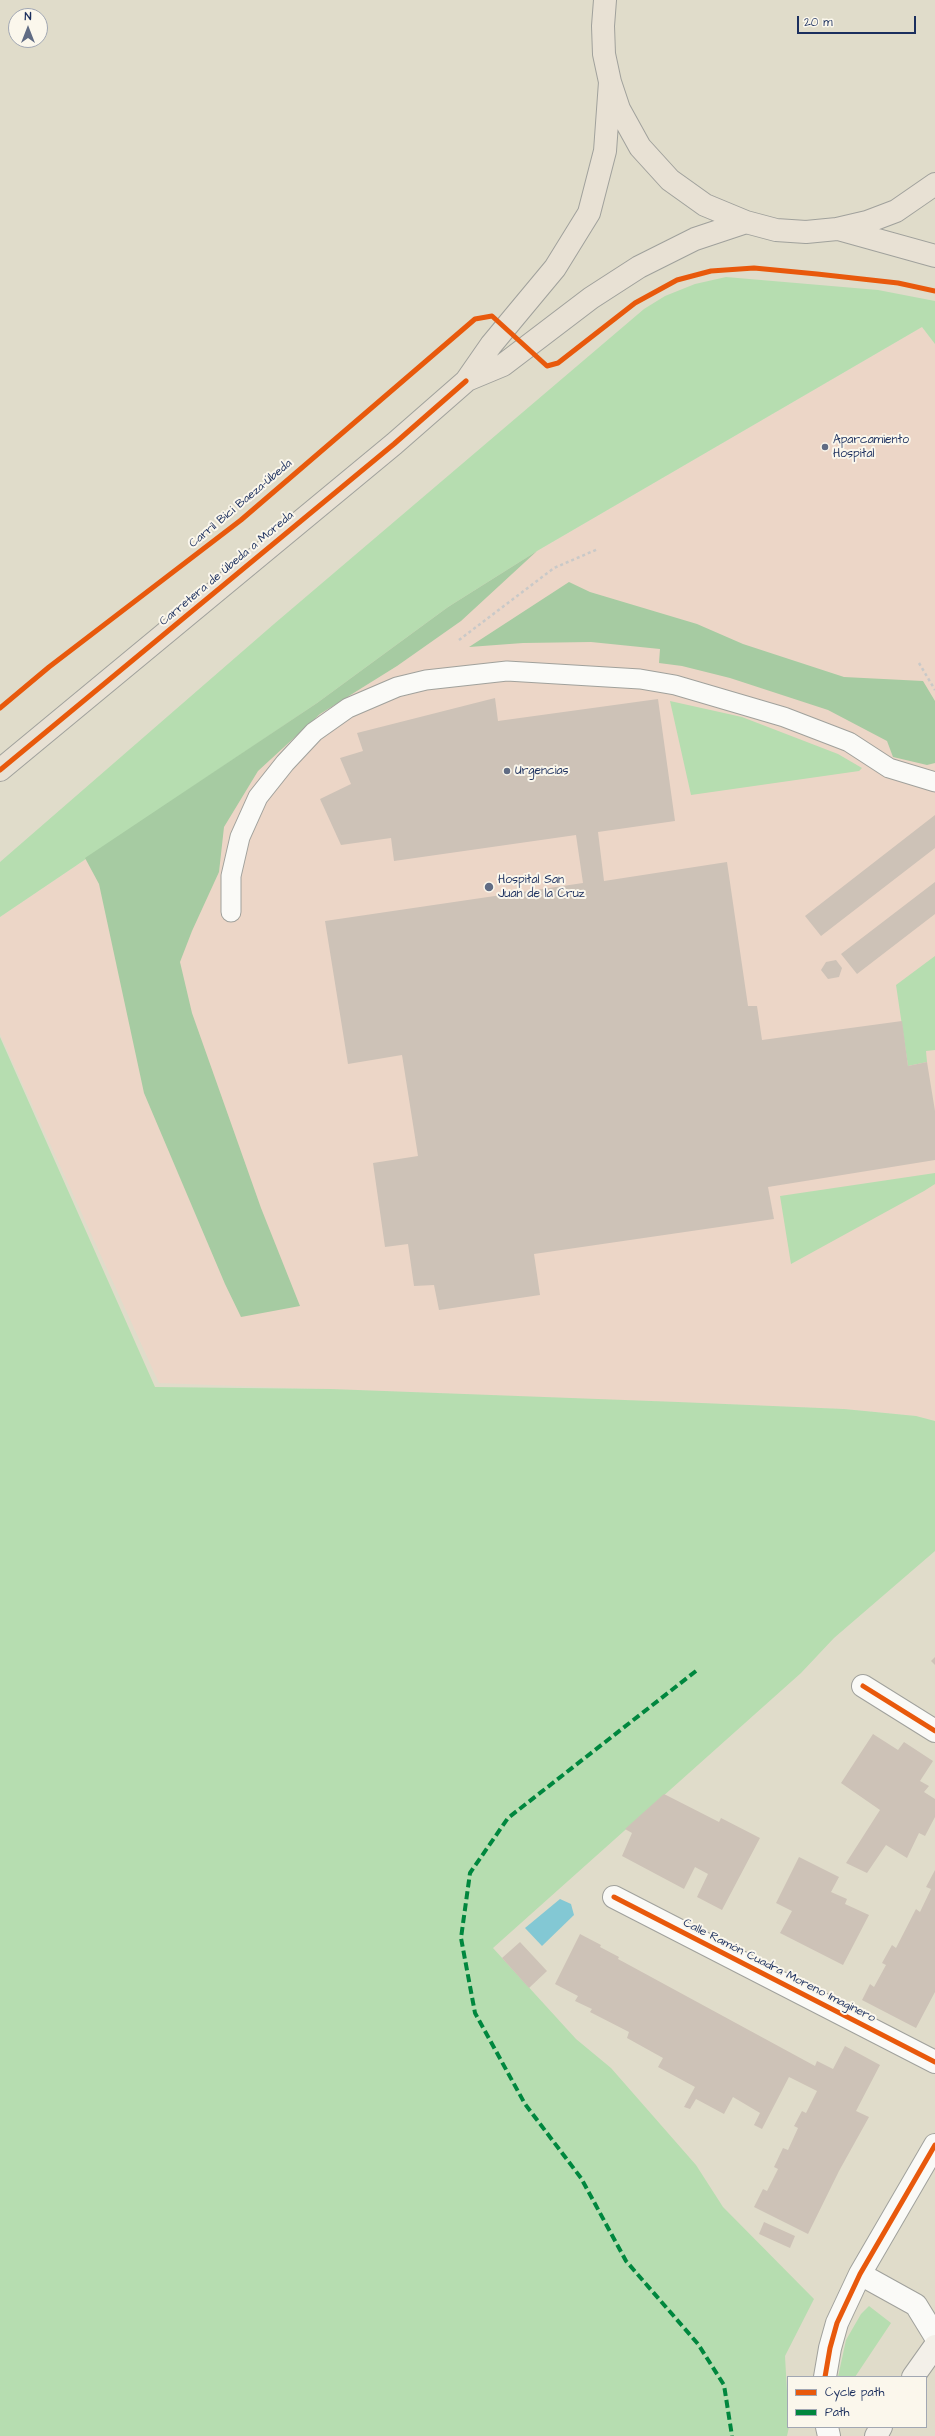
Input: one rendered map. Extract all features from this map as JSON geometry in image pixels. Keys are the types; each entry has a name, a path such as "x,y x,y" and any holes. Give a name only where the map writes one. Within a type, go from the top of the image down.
{"main road":[{"path":"597,0 603,26"},
{"path":"605,0 603,26 604,54 610,82 619,109 640,147 670,180 705,205 746,222 776,230 806,232 837,229 867,222 896,211 935,184"},
{"name":"Carretera de Úbeda a Moreda","path":"0,770 394,444 466,381 491,345 555,268 589,213 605,151 610,82"},
{"name":"Carretera de Úbeda a Moreda","path":"466,381 503,364 591,298 639,267 695,239 746,222"},
{"path":"837,229 935,256"}],"street":[{"path":"864,1686 935,1731"},
{"name":"Calle Ramón Cuadra Moreno Imaginero","path":"614,1897 935,2062"},
{"path":"825,2376 828,2353 838,2323 860,2274 935,2145"},
{"path":"860,2274 916,2305 935,2336"},
{"path":"914,2376 935,2346"}],"lane":[{"path":"231,912 231,876 240,837 258,797 285,763 314,732 348,708 397,687 426,680 506,671 640,679 675,685 784,717 849,742 890,768 935,782"}],"path":[{"path":"459,640 554,568 598,549"},
{"path":"919,663 935,690"}],"shaded area":[{"name":"Hospital San Juan de la Cruz","path":"922,327 935,344 935,1421 916,1416 844,1409 159,1383 0,1034 0,917 317,703 448,607 537,551"}],"green space":[{"path":"726,277 878,290 935,301 935,344 922,327 537,551 448,607 317,703 0,917 0,862 274,624 644,309 665,296 695,284"},
{"path":"537,551 461,621 397,666 320,714 258,771 224,827 219,872 192,931 180,962 192,1013 261,1208 300,1306 241,1317 225,1284 144,1093 99,884 85,858 317,703 448,607"},
{"path":"569,582 590,592 697,624 743,644 844,677 923,681 935,701 935,763 927,765 893,757 887,741 828,710 730,678 682,666 659,663 660,649 591,642 523,643 469,647"},
{"path":"670,701 742,717 838,754 862,768 859,771 691,795"},
{"path":"935,956 935,1050 926,1051 927,1062 908,1066 896,985"},
{"path":"0,1037 155,1387 331,1389 678,1402 844,1409 916,1416 935,1421 935,1551 834,1638 801,1673 493,1948 576,2039 611,2068 696,2165 723,2207 814,2299 785,2356 787,2428 789,2428 787,2436 0,2436"},
{"path":"935,1173 935,1184 924,1191 791,1264 780,1196"},
{"path":"869,2306 891,2323 856,2376 838,2376 846,2340 861,2314"}],"water":[{"path":"560,1899 571,1904 574,1915 542,1946 525,1928"}],"building":[{"name":"Hospital San Juan de la Cruz","path":"495,698 498,721 658,699 675,821 598,832 604,881 727,862 748,1006 757,1006 762,1040 902,1021 908,1066 927,1062 935,1111 935,1160 768,1187 774,1219 534,1254 540,1295 439,1310 434,1285 414,1286 408,1244 385,1247 373,1163 418,1156 402,1055 348,1064 325,921 583,883 576,835 394,861 391,838 341,845 320,799 351,784 340,758 363,751 357,733"},
{"path":"935,815 935,848 821,936 805,916"},
{"path":"935,882 935,914 857,974 841,954"},
{"path":"836,960 842,968 839,977 828,979 821,970 826,962"},
{"path":"935,1657 935,1665 931,1661"},
{"path":"873,1734 898,1750 904,1742 933,1761 920,1781 929,1786 924,1792 935,1799 935,1817 925,1836 919,1833 907,1858 886,1845 867,1873 846,1863 880,1810 841,1783"},
{"path":"664,1794 719,1822 721,1818 760,1838 722,1910 697,1897 708,1874 695,1867 684,1889 622,1856 632,1833 625,1829"},
{"path":"799,1857 839,1877 831,1892 847,1899 845,1904 869,1915 843,1965 780,1933 792,1911 776,1903"},
{"path":"935,1870 935,1992 916,2028 862,2000 870,1984 874,1987 886,1965 882,1963 892,1945 896,1948 916,1909 920,1912 931,1889 926,1887"},
{"path":"580,1934 601,1945 600,1947 619,1957 618,1959 815,2066 817,2061 833,2069 845,2046 880,2065 856,2111 869,2117 839,2171 808,2234 754,2207 763,2189 767,2191 778,2169 774,2167 783,2148 788,2150 798,2128 794,2126 802,2111 806,2113 817,2091 789,2077 762,2129 754,2125 760,2113 733,2097 724,2114 696,2099 690,2109 684,2107 695,2087 658,2067 663,2058 627,2038 629,2032 590,2012 592,2009 575,2001 578,1996 555,1984"},
{"path":"520,1942 547,1971 529,1988 502,1958"},
{"path":"764,2222 795,2236 790,2248 759,2234"}],"marked path":[{"path":"696,1671 508,1818 470,1873 461,1938 475,2013 525,2104 581,2178 626,2261 698,2344 724,2385 732,2436"}],"cycle path":[{"name":"Carril Bici Baeza-Úbeda","path":"0,708 49,667 241,520 475,319 492,316 547,366 558,363 635,303 677,280 711,271 754,268 898,283 935,291"},
{"path":"0,770 394,444 466,381"},
{"path":"863,1686 935,1731"},
{"path":"614,1897 935,2062"},
{"path":"825,2376 830,2348 837,2323 860,2274 935,2145"}],"place":[{"name":"Aparcamiento Hospital","path":"825,447"},
{"name":"Urgencias","path":"507,771"},
{"name":"Hospital San Juan de la Cruz","path":"489,887"}]}
